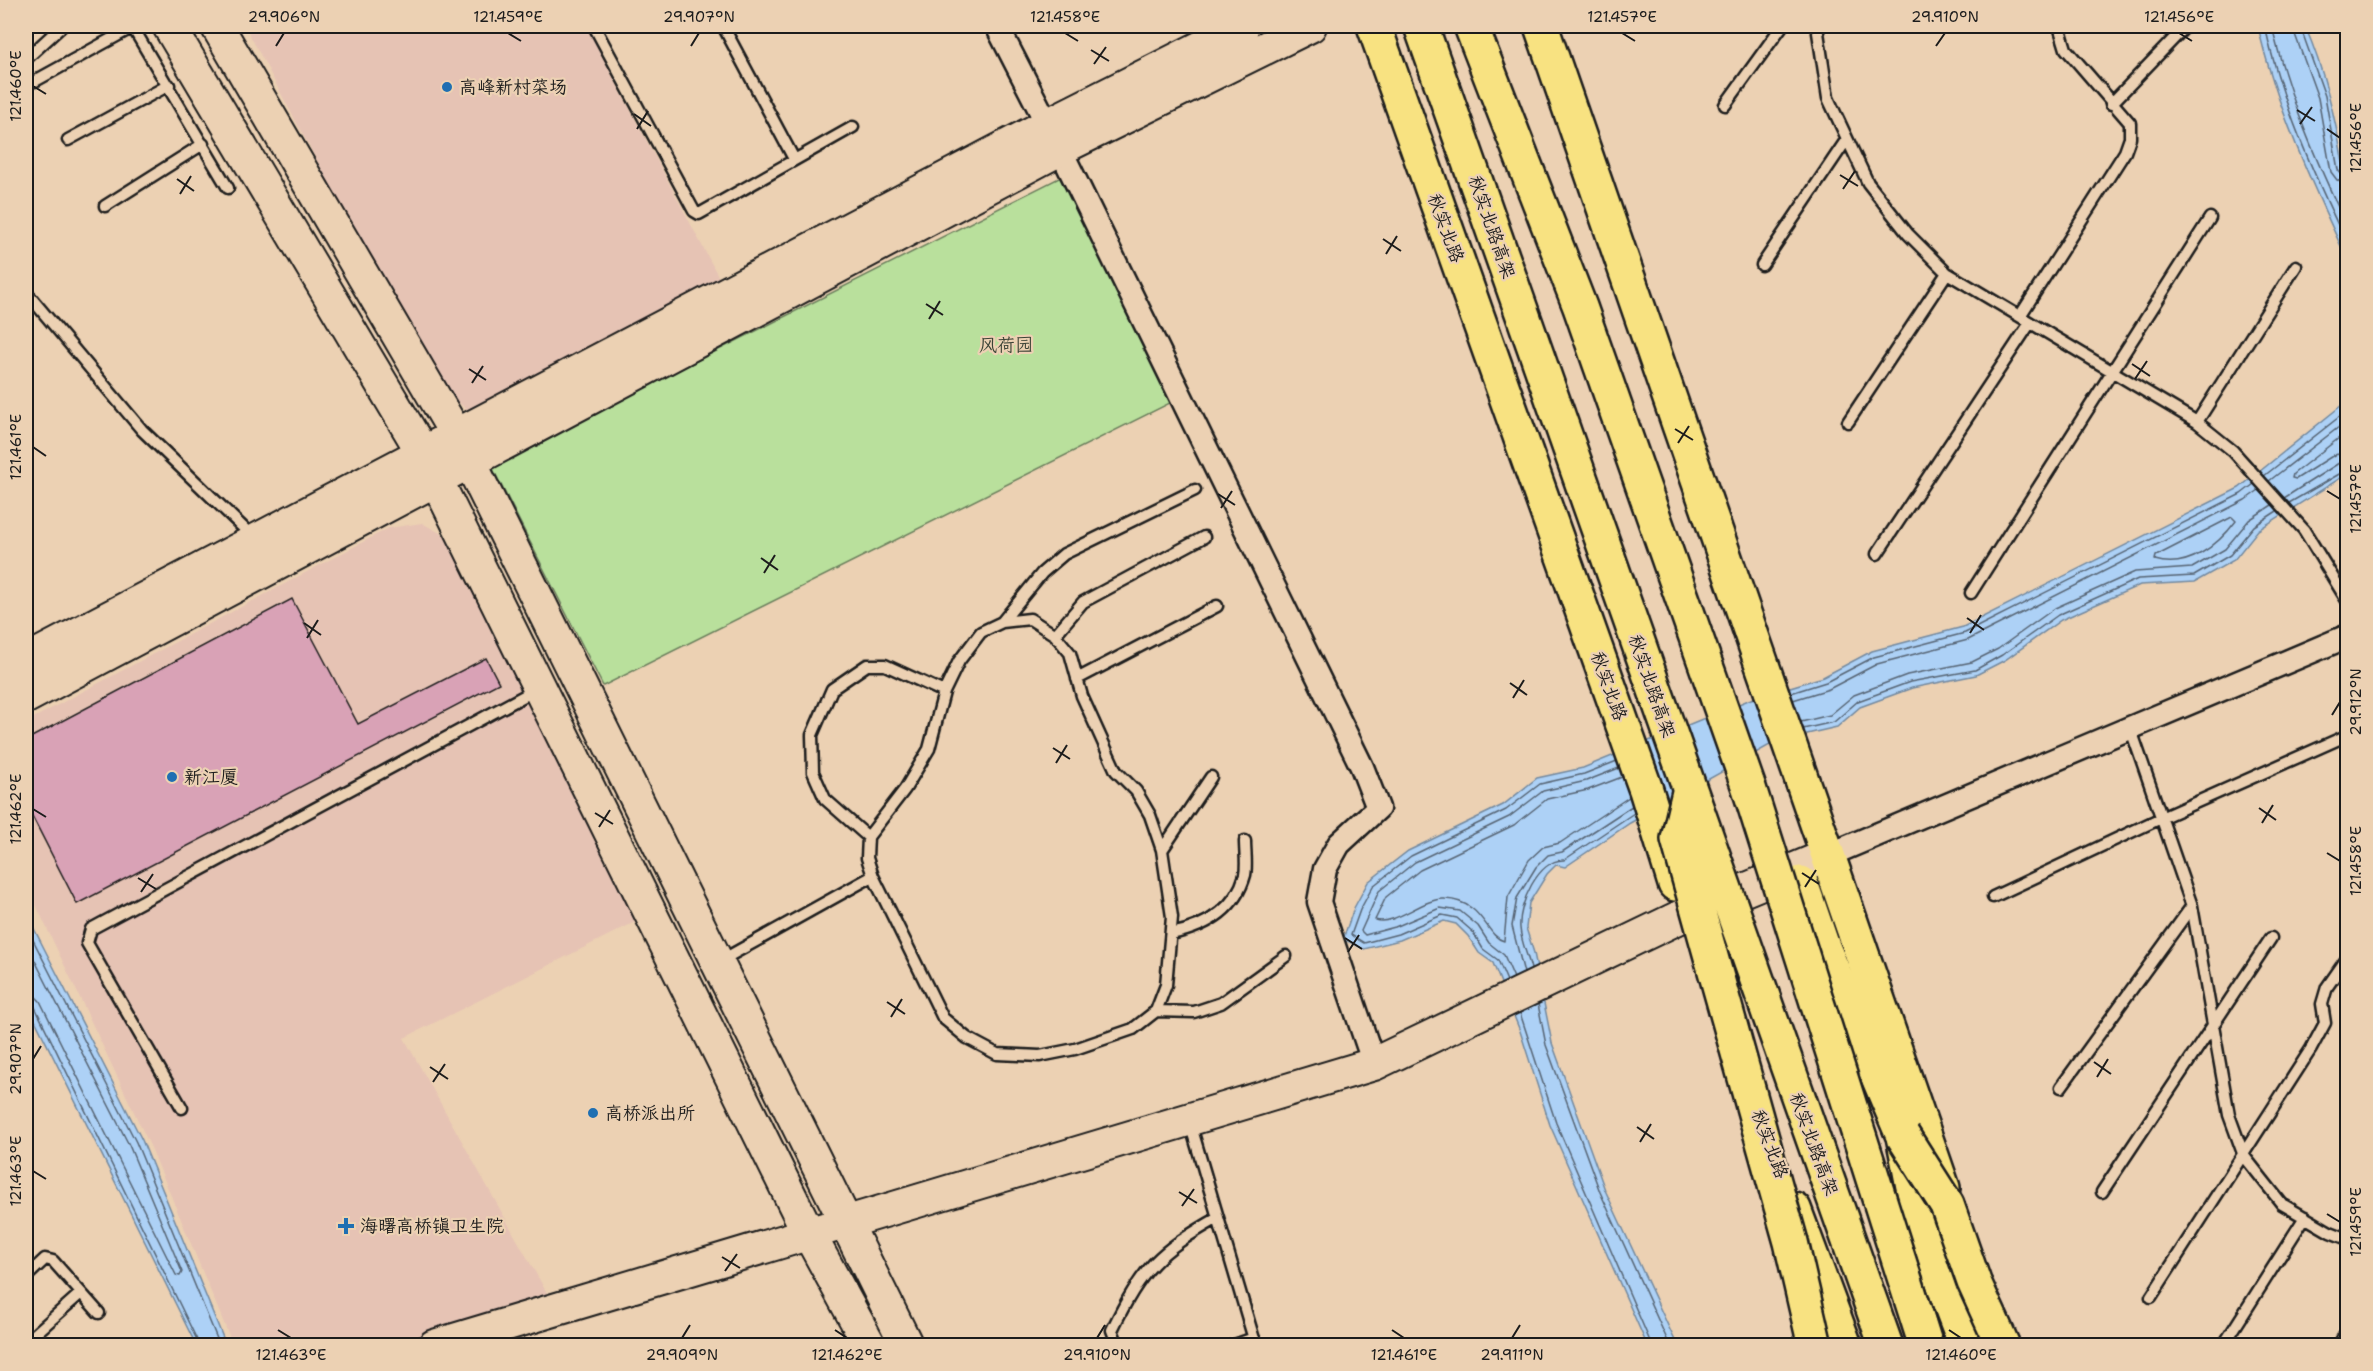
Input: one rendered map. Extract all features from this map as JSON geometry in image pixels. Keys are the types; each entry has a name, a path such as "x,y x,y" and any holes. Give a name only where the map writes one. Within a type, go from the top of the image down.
{"main road":[{"name":"秋实北路","path":"1374,26 1642,779 1684,915 1845,1346"},
{"name":"秋实北路高架","path":"1421,26 1886,1346"},
{"path":"1471,26 1580,307 1749,788 1926,1346"},
{"path":"1541,26 1998,1346"},
{"path":"1749,788 1777,817 1823,946 1903,1136 1947,1205 1974,1282 2003,1346"},
{"path":"1689,792 1678,839 1791,1242 1815,1346"},
{"path":"1903,1136 1915,1197 1966,1346"}],"street":[{"path":"170,26 430,466 809,1234 870,1346"},
{"path":"217,26 463,449 907,1346"},
{"path":"997,26 1362,767 1378,808 1340,844 1325,869 1319,902 1374,1064"},
{"path":"26,697 430,466 1053,137 1244,26"},
{"path":"1053,137 1310,26"},
{"path":"26,661 256,541 430,466"},
{"path":"434,1346 1374,1064 1684,915 2348,636"}],"lane":[{"path":"26,59 62,26"},
{"path":"35,81 133,26 228,188"},
{"path":"594,26 694,211 699,214 853,127"},
{"path":"723,26 794,159"},
{"path":"1725,105 1782,26"},
{"path":"1817,26 1828,98 1868,183 1908,234 1947,273 2197,422 2233,451 2304,530 2348,602"},
{"path":"2019,316 2125,152 2130,138 2130,123 2111,104 2066,49 2059,26"},
{"path":"2111,104 2186,26"},
{"path":"68,140 169,85"},
{"path":"1762,265 1847,138"},
{"path":"105,206 203,144"},
{"path":"1971,593 2210,218"},
{"path":"2197,422 2296,266"},
{"path":"1848,422 1947,273"},
{"path":"26,292 142,430 256,541"},
{"path":"1877,554 2030,323"},
{"path":"1002,622 1042,573 1064,554 1195,490"},
{"path":"1055,635 1083,602 1204,537"},
{"path":"1077,679 1217,606"},
{"path":"1030,619 1055,635 1070,653 1077,679 1116,771 1136,790 1150,815 1162,850 1172,917 1166,985 1156,1011 1133,1029 1075,1049 1040,1056 997,1054 967,1038 944,1018 873,876 867,858 868,837 904,789 929,749 944,692 959,661 981,632 1002,622 1030,619"},
{"path":"868,837 825,800 813,772 812,735 832,689 867,665 885,665 944,692"},
{"path":"182,1108 87,943 91,929 540,687"},
{"path":"2130,728 2192,906 2229,1115 2244,1156 2282,1204 2348,1239"},
{"path":"1994,897 2161,818 2348,735"},
{"path":"1162,850 1211,777"},
{"path":"1171,934 1197,929 1223,912 1238,892 1245,874 1245,841"},
{"path":"717,962 873,876"},
{"path":"2061,1087 2192,906"},
{"path":"2102,1192 2271,938"},
{"path":"1156,1011 1194,1012 1221,1003 1286,956"},
{"path":"2151,1297 2244,1156 2325,1023 2322,1004 2327,987 2348,957"},
{"path":"1189,1120 1255,1342 1231,1346"},
{"path":"2223,1346 2305,1217"},
{"path":"1118,1346 1112,1330 1142,1274 1185,1237 1218,1218"},
{"path":"26,1277 45,1259 53,1261 99,1313"},
{"path":"26,1342 81,1293"},
{"path":"2338,1346 2348,1330"}],"shaded area":[{"path":"245,26 586,26 725,289 491,412 466,409 435,382"},
{"path":"422,523 449,538 637,921 404,1038 552,1302 397,1345 233,1345 152,1150 26,884 26,722 389,528"}],"green space":[{"name":"风荷园","path":"1061,177 1176,400 603,686 491,465"}],"water":[{"path":"2258,26 2305,26 2312,43 2329,96 2347,174 2347,259 2308,174 2285,116"},
{"path":"2347,401 2347,474 2258,530 2234,560 2195,582 2140,585 2061,620 2005,660 1976,675 1912,688 1860,707 1837,727 1777,741 1630,823 1565,867 1556,865 1547,874 1529,903 1526,928 1534,953 1552,1043 1605,1190 1677,1345 1647,1345 1550,1125 1520,1031 1493,963 1479,953 1468,936 1456,924 1444,921 1400,940 1364,949 1343,939 1354,908 1368,882 1408,851 1503,805 1537,778 1583,768 1751,699 1823,677 1872,651 1963,627 2239,488"},
{"path":"26,913 142,1140 226,1345 196,1345 26,1002"}],"building":[{"name":"新江厦","path":"292,599 358,724 486,658 499,683 77,904 26,804 26,740"}],"place":[{"name":"高峰新村菜场","path":"447,87"},
{"name":"新江厦","path":"172,777"},
{"name":"高桥派出所","path":"593,1113"},
{"name":"海曙高桥镇卫生院","path":"346,1226"}]}
